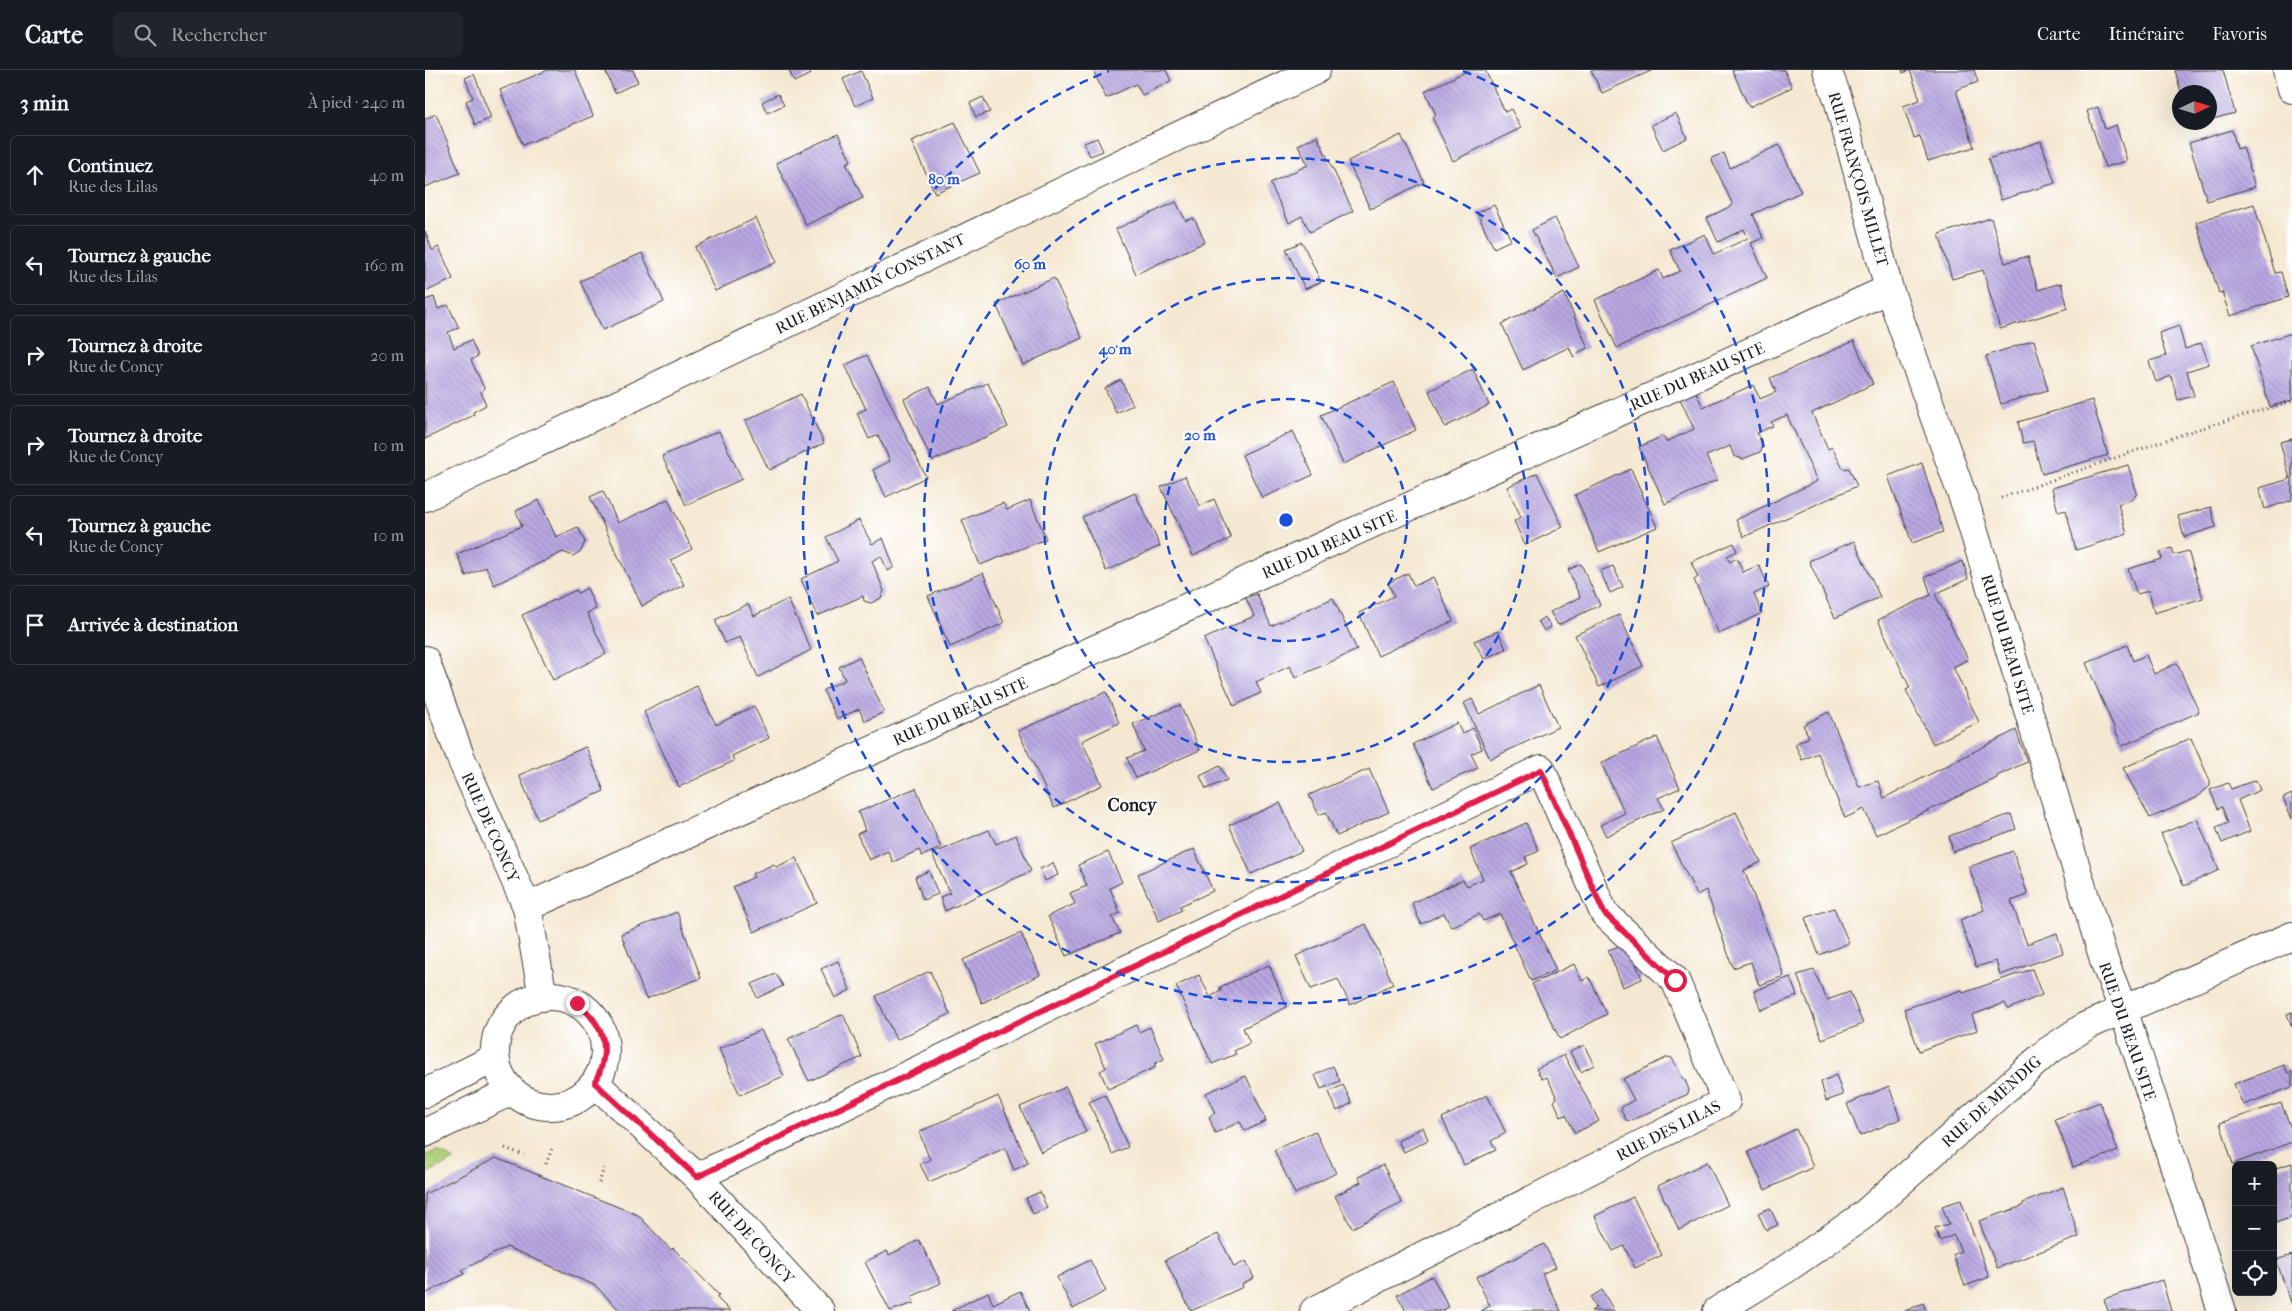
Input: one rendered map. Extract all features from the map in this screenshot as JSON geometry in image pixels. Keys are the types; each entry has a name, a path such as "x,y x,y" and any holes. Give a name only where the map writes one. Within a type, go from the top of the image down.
{"street":[{"name":"RUE BENJAMIN CONSTANT","path":"425,497 1316,70"},
{"name":"RUE FRANÇOIS MILLET","path":"1827,70 1837,99 1889,289"},
{"path":"2287,70 2292,89"},
{"name":"RUE DU BEAU SITE","path":"527,907 1889,289 1967,509 2105,963 2123,1010 2222,1311"},
{"name":"RUE DE CONCY","path":"425,660 460,756 527,907 543,996"},
{"name":"RUE DES LILAS","path":"697,1177 1541,770 1604,913 1675,980 1726,1101 1314,1311"},
{"name":"RUE DE MENDIG","path":"1717,1311 1786,1269 1861,1217 2047,1052 2086,1026 2292,936"},
{"path":"543,996 560,997 577,1003 590,1014 600,1028 605,1047 603,1066 595,1083 581,1097 564,1105 545,1106 526,1102 511,1090 500,1075 495,1058 496,1041 501,1025 512,1011 526,1001 543,996"},
{"path":"425,1093 495,1058"},
{"name":"RUE DE CONCY","path":"595,1083 697,1177 820,1311"},
{"path":"425,1133 511,1090"}],"path":[{"path":"1967,509 2189,432 2292,401"},
{"path":"546,1164 553,1146"},
{"path":"505,1148 524,1155"},
{"path":"599,1183 604,1168"}],"green space":[{"path":"437,1150 454,1160 425,1174 425,1156"}],"building":[{"path":"548,70 575,70 593,116 523,145 500,90"},
{"path":"605,70 633,70 638,82 615,93"},
{"path":"789,70 809,70 811,74 794,82"},
{"path":"1093,70 1166,70 1171,81 1142,95 1136,84 1106,98"},
{"path":"1469,70 1485,70 1505,112 1511,109 1521,128 1453,161 1432,117 1436,115 1425,91"},
{"path":"1591,70 1653,70 1602,93"},
{"path":"1732,70 1784,70 1792,87 1749,107"},
{"path":"1910,70 1974,70 1978,82 1956,90 1974,147 1928,161 1920,136 1914,138 1903,106 1920,100"},
{"path":"2175,70 2223,70 2235,113 2217,118 2217,85 2179,85"},
{"path":"861,71 873,98 855,106 843,79"},
{"path":"474,74 491,118 475,125 466,101 473,98 465,78"},
{"path":"778,94 784,105 767,113 762,102"},
{"path":"983,97 990,112 976,117 970,103"},
{"path":"2098,107 2105,129 2116,125 2127,161 2105,167 2087,111"},
{"path":"1676,113 1687,138 1663,150 1651,125"},
{"path":"436,114 460,173 425,187 425,119"},
{"path":"955,122 980,173 935,193 911,141"},
{"path":"2232,130 2237,149 2243,147 2255,187 2207,201 2189,143"},
{"path":"838,134 851,161 846,163 863,198 806,225 776,163"},
{"path":"1401,135 1424,182 1370,209 1348,161"},
{"path":"1317,136 1353,211 1310,232 1302,216 1289,223 1270,183 1308,165 1298,145"},
{"path":"1097,138 1103,151 1090,156 1084,143"},
{"path":"2041,141 2055,183 2001,200 1988,159"},
{"path":"1779,145 1801,192 1753,214 1763,238 1751,243 1767,278 1617,348 1595,300 1659,270 1663,279 1680,271 1670,250 1705,234 1714,254 1748,238 1744,229 1718,242 1707,218 1733,205 1711,158 1724,153 1730,168"},
{"path":"1176,202 1186,221 1194,218 1205,242 1136,274 1116,229"},
{"path":"2254,204 2275,273 2281,272 2288,297 2230,316 2222,292 2219,293 2196,222"},
{"path":"1494,205 1511,240 1494,248 1477,213"},
{"path":"756,218 777,262 715,291 695,247"},
{"path":"1555,218 1579,267 1557,278 1532,230"},
{"path":"1991,218 2005,263 2028,256 2038,290 2061,283 2068,308 2000,329 1983,270 1952,279 1939,234"},
{"path":"425,231 432,250 439,247 453,279 425,292"},
{"path":"1302,242 1321,282 1305,289 1286,249"},
{"path":"642,253 664,302 603,330 580,281"},
{"path":"1054,278 1082,338 1023,365 996,304"},
{"path":"1564,293 1588,348 1579,352 1574,358 1569,347 1523,370 1502,324"},
{"path":"434,297 438,309 448,305 459,328 448,332 454,348 471,340 478,356 471,360 484,388 481,392 486,405 473,412 474,415 425,439 425,300"},
{"path":"2179,326 2185,349 2201,343 2209,364 2187,371 2194,396 2178,400 2171,376 2156,382 2149,361 2166,356 2159,333"},
{"path":"2292,333 2292,400 2270,407 2251,346"},
{"path":"2034,340 2048,390 2001,404 1986,356"},
{"path":"1854,341 1873,384 1812,413 1828,449 1832,447 1843,469 1849,468 1857,486 1744,537 1736,520 1817,481 1787,415 1771,422 1773,426 1757,433 1763,446 1760,452 1743,459 1734,456 1730,446 1706,456 1717,480 1665,504 1639,447 1663,436 1666,442 1694,429 1678,394 1694,388 1703,407 1753,385 1760,399 1776,392 1770,378"},
{"path":"867,355 926,477 886,497 873,470 890,461 878,435 869,439 857,413 866,409 845,365"},
{"path":"1473,369 1489,405 1445,427 1429,391"},
{"path":"1121,380 1133,405 1116,413 1105,388"},
{"path":"1394,382 1416,430 1343,464 1321,415"},
{"path":"988,383 1008,427 932,461 904,399 930,387 938,404"},
{"path":"801,394 824,443 769,470 745,421"},
{"path":"2092,400 2108,455 2042,474 2033,441 2023,443 2018,422"},
{"path":"719,431 742,479 686,505 662,456"},
{"path":"1293,431 1313,475 1262,498 1242,455"},
{"path":"2292,439 2292,500 2265,509 2259,488 2290,479 2280,442"},
{"path":"1922,463 1943,532 1912,543 1888,476"},
{"path":"2128,465 2137,493 2133,499 2118,504 2127,534 2076,550 2066,510 2058,512 2052,488"},
{"path":"1631,469 1657,527 1599,552 1575,495"},
{"path":"1537,473 1563,527 1525,545 1514,521 1521,517 1507,487"},
{"path":"1185,476 1200,506 1214,499 1231,538 1193,556 1161,487"},
{"path":"603,491 618,523 668,499 692,549 671,560 684,585 642,606 590,497"},
{"path":"1135,493 1160,546 1106,571 1082,517"},
{"path":"539,500 556,537 578,527 585,542 581,551 573,556 563,552 494,585 486,567 466,576 457,554 522,526 516,511"},
{"path":"1030,500 1046,539 980,565 962,520 1003,503 1007,510"},
{"path":"2211,507 2216,527 2184,537 2178,516"},
{"path":"859,520 872,544 883,538 894,567 888,571 881,556 872,561 884,591 881,598 871,603 864,601 863,596 817,616 801,579 838,561 826,537"},
{"path":"1854,541 1880,597 1835,618 1809,561"},
{"path":"1734,543 1737,551 1727,556 1730,562 1737,558 1743,572 1759,565 1769,587 1754,594 1762,613 1719,634 1694,580 1698,577 1691,562"},
{"path":"2172,548 2174,555 2188,551 2203,598 2154,613 2149,591 2137,594 2128,569 2162,559 2160,552"},
{"path":"1963,561 1968,579 1935,594 1968,659 1953,667 1979,722 1933,744 1906,690 1910,688 1878,620 1931,595 1925,577"},
{"path":"1581,564 1600,605 1558,625 1550,612 1580,597 1568,570"},
{"path":"1613,566 1623,587 1610,593 1600,571"},
{"path":"983,573 1004,623 950,647 928,596"},
{"path":"1408,573 1414,586 1433,577 1453,621 1378,656 1359,613 1394,596 1388,583"},
{"path":"587,588 596,609 587,613 606,654 553,680 522,615 576,590 578,593"},
{"path":"1257,594 1271,626 1333,598 1357,650 1295,678 1290,666 1256,682 1261,693 1234,706 1204,639 1254,616 1246,598"},
{"path":"788,599 811,650 758,677 740,637 725,643 715,620 748,604 754,616"},
{"path":"1619,615 1643,666 1599,687 1575,635"},
{"path":"1545,617 1551,627 1544,631 1538,621"},
{"path":"1498,631 1506,649 1484,659 1474,641"},
{"path":"2127,645 2133,661 2146,655 2154,674 2177,663 2199,712 2122,746 2086,663"},
{"path":"859,657 884,712 865,721 859,709 837,719 823,690 845,680 839,667"},
{"path":"1539,685 1558,727 1490,759 1464,703 1472,699 1479,714"},
{"path":"697,686 716,725 754,706 769,738 732,756 734,761 679,787 644,712"},
{"path":"1106,692 1119,723 1082,741 1102,785 1054,808 1018,731"},
{"path":"1180,705 1200,750 1136,778 1127,758 1144,751 1133,724"},
{"path":"1829,712 1859,787 1878,781 1884,798 2016,730 2027,762 1876,835 1864,809 1845,818 1818,753 1802,760 1795,744 1809,737 1803,725"},
{"path":"1457,723 1462,734 1473,728 1482,749 1471,754 1478,768 1433,788 1413,744"},
{"path":"1657,737 1680,788 1658,798 1664,809 1606,836 1600,825 1625,813 1601,763"},
{"path":"2191,738 2210,781 2210,786 2196,798 2150,818 2123,768"},
{"path":"586,747 604,791 538,820 519,775"},
{"path":"1220,766 1227,780 1206,789 1200,776"},
{"path":"1369,769 1389,812 1337,836 1326,812 1319,815 1309,795"},
{"path":"2256,780 2260,790 2238,800 2250,831 2222,843 2216,828 2228,823 2222,807 2218,809 2210,790 2228,783 2231,789"},
{"path":"916,788 941,848 922,856 919,850 893,862 888,851 869,860 857,834 865,830 858,812"},
{"path":"2292,794 2292,819 2283,798"},
{"path":"1280,803 1302,851 1251,874 1229,825"},
{"path":"1736,812 1761,862 1744,870 1784,976 1759,985 1751,962 1733,968 1706,890 1697,895 1671,843"},
{"path":"2011,814 2016,829 1953,852 1949,836"},
{"path":"2197,819 2219,870 2184,886 2161,834"},
{"path":"1526,823 1539,851 1525,857 1528,864 1511,872 1556,970 1531,981 1500,914 1483,921 1479,914 1451,927 1444,913 1421,924 1412,903 1463,880 1467,886 1483,879 1470,849"},
{"path":"989,830 996,844 1016,835 1031,871 945,911 940,897 950,893 932,854"},
{"path":"1194,849 1213,891 1180,906 1182,910 1159,921 1138,874"},
{"path":"2013,851 2028,895 2011,901 2027,944 2057,933 2063,953 2000,975 1996,961 1976,967 1960,920 1984,910 1969,867"},
{"path":"1108,852 1122,882 1110,888 1120,913 1112,917 1120,933 1066,956 1048,916 1075,904 1070,893 1087,886 1078,865"},
{"path":"796,858 817,903 754,932 733,887 754,877 752,874 774,864 776,867"},
{"path":"1053,863 1058,875 1045,881 1040,869"},
{"path":"929,871 938,894 923,900 915,877"},
{"path":"1834,908 1849,943 1819,955 1805,918"},
{"path":"677,912 701,978 646,999 621,934"},
{"path":"1366,924 1393,984 1350,1005 1338,979 1311,989 1296,956"},
{"path":"1021,933 1040,975 982,1003 963,960"},
{"path":"1628,943 1642,979 1623,987 1608,950"},
{"path":"838,961 850,990 835,998 821,969"},
{"path":"1574,964 1582,981 1589,977 1607,1014 1560,1039 1532,984"},
{"path":"1269,965 1287,1007 1243,1028 1250,1043 1234,1051 1236,1054 1212,1064 1176,986 1199,975 1210,997 1221,991 1220,987"},
{"path":"2032,969 2042,995 2008,1009 2005,1003 1972,1015 1977,1030 1919,1051 1904,1009 1962,990 1963,993"},
{"path":"1814,970 1827,1000 1850,992 1863,1024 1822,1039 1797,975"},
{"path":"930,971 950,1014 896,1040 876,996"},
{"path":"776,974 783,986 757,998 752,984"},
{"path":"1790,977 1797,996 1761,1010 1754,991"},
{"path":"2292,1012 2292,1027 2287,1014"},
{"path":"843,1014 862,1057 809,1081 788,1039"},
{"path":"1136,1025 1139,1032 1150,1027 1164,1059 1154,1064 1156,1067 1108,1089 1100,1071 1106,1068 1095,1044"},
{"path":"761,1030 784,1076 740,1095 719,1049"},
{"path":"1584,1045 1594,1065 1581,1072 1570,1052"},
{"path":"1564,1055 1599,1121 1575,1133 1566,1115 1561,1117 1554,1101 1557,1098 1547,1077 1542,1079 1536,1069"},
{"path":"1668,1057 1672,1058 1685,1080 1689,1090 1688,1094 1630,1121 1626,1120 1621,1110 1623,1106 1634,1100 1623,1079"},
{"path":"2284,1065 2288,1073 2292,1071 2292,1087 2243,1105 2234,1084"},
{"path":"1333,1066 1340,1081 1321,1089 1315,1075"},
{"path":"1836,1075 1843,1095 1826,1101 1821,1082"},
{"path":"1246,1076 1266,1121 1245,1131 1240,1122 1215,1133 1209,1117 1215,1113 1206,1093"},
{"path":"1343,1085 1352,1103 1337,1111 1329,1092"},
{"path":"1889,1086 1900,1119 1860,1136 1847,1104"},
{"path":"1066,1087 1086,1132 1041,1152 1020,1107"},
{"path":"1105,1095 1128,1147 1112,1154 1089,1102"},
{"path":"1487,1095 1506,1133 1491,1141 1496,1150 1464,1165 1442,1118"},
{"path":"998,1096 1028,1163 1014,1170 1005,1148 929,1182 920,1164 930,1160 919,1132"},
{"path":"2100,1102 2118,1151 2073,1167 2055,1119"},
{"path":"2281,1103 2292,1131 2292,1142 2241,1161 2232,1161 2220,1123"},
{"path":"1423,1127 1428,1140 1404,1152 1398,1141"},
{"path":"1796,1129 1813,1167 1765,1190 1748,1152"},
{"path":"1315,1131 1336,1173 1295,1194 1274,1150"},
{"path":"496,1158 638,1215 671,1250 673,1248 719,1295 716,1297 730,1311 620,1311 596,1286 507,1247 462,1270 464,1274 425,1294 425,1194"},
{"path":"1707,1162 1728,1205 1679,1230 1658,1186"},
{"path":"2292,1163 2292,1217 2277,1223 2277,1206 2277,1168"},
{"path":"1383,1165 1402,1203 1352,1228 1335,1196 1361,1182 1358,1177"},
{"path":"2063,1187 2079,1237 1997,1268 1979,1221 2023,1206 2023,1203"},
{"path":"1040,1192 1047,1208 1033,1214 1026,1198"},
{"path":"1633,1197 1662,1255 1635,1268 1624,1246 1613,1251 1595,1216"},
{"path":"1961,1200 1989,1277 1965,1286 1953,1255 1961,1251 1954,1235 1940,1241 1935,1228 1949,1224 1942,1206"},
{"path":"1770,1208 1778,1225 1766,1230 1758,1213"},
{"path":"1218,1234 1234,1267 1246,1261 1254,1278 1242,1284 1243,1287 1191,1311 1165,1260"},
{"path":"919,1240 941,1283 911,1297 914,1303 890,1311 865,1262 887,1251 889,1255"},
{"path":"1544,1244 1556,1267 1542,1274 1561,1311 1481,1311 1490,1306 1476,1277"},
{"path":"2292,1255 2292,1305 2277,1263 2277,1260"},
{"path":"1090,1260 1106,1291 1073,1309 1057,1277"},
{"path":"1432,1276 1449,1307 1441,1311 1406,1311 1397,1295"},
{"path":"2162,1280 2171,1311 2108,1311 2104,1299"},
{"path":"1602,1290 1614,1311 1591,1311 1596,1308 1591,1297"},
{"path":"1020,1291 1030,1311 951,1311 988,1292 993,1304"},
{"path":"1923,1303 1926,1311 1905,1311"}],"district":[{"name":"Concy","path":"1132,805"}],"route":[{"path":"577,1003 590,1014 600,1028 605,1047 603,1066 595,1083 697,1177 1541,770 1604,913 1675,980"}]}
